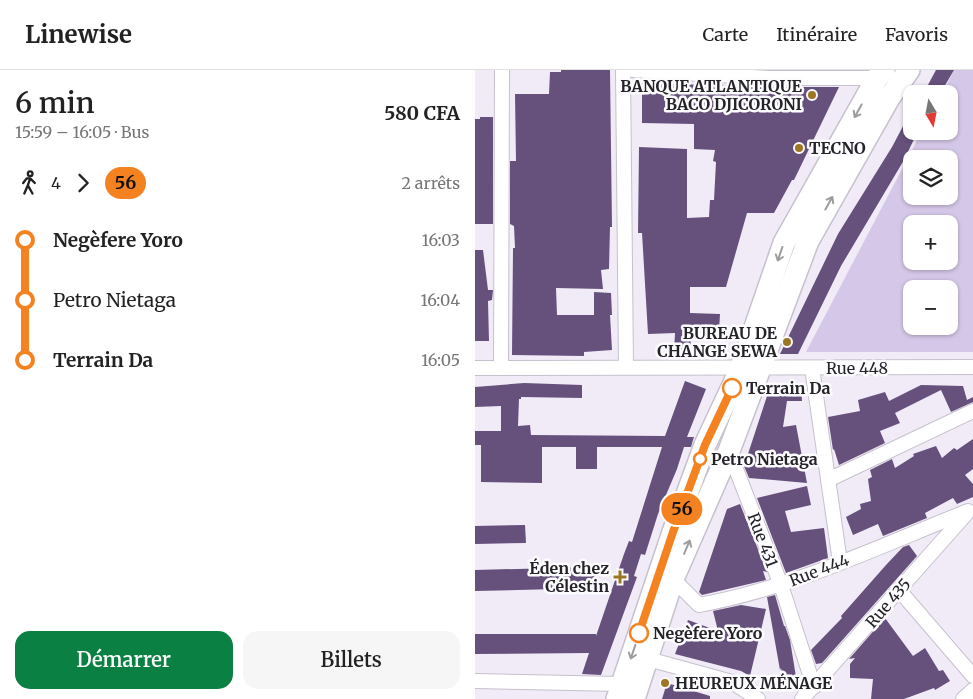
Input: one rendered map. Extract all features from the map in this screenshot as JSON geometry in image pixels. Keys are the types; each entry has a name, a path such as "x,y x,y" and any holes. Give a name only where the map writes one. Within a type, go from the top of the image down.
{"main road":[{"path":"628,693 673,532 705,445 750,368 808,241 889,98 909,70"},
{"path":"628,693 648,659 673,579 729,451 784,243 881,74"}],"street":[{"path":"501,368 503,70"},
{"path":"623,70 626,367"},
{"path":"633,70 769,78 881,74"},
{"name":"Rue 448","path":"475,368 973,367"},
{"path":"812,368 840,562"},
{"path":"828,480 973,411"},
{"name":"Rue 431","path":"729,451 781,585 815,686"},
{"name":"Rue 444","path":"673,579 699,605 729,599 781,585 971,508"},
{"name":"Rue 435","path":"802,699 971,508"},
{"path":"899,590 973,676"},
{"path":"648,659 732,682 758,699"},
{"path":"475,681 628,693"},
{"path":"963,699 973,690"}],"shaded area":[{"path":"954,70 973,70 973,352 806,352 903,167 903,205 958,205 958,150 912,150 917,140 958,140 958,85 946,85"}],"building":[{"path":"561,70 610,70 612,227 610,227 609,269 601,270 603,289 556,288 557,315 594,315 594,292 611,293 612,350 584,352 584,356 512,355 513,248 515,248 514,226 510,224 510,161 516,161 515,94 549,94 550,72 561,72"},
{"path":"936,70 954,70 945,85 928,85"},
{"path":"642,83 839,87 794,180 792,180 774,213 747,213 726,287 690,287 690,313 720,314 719,331 690,329 691,353 674,353 675,333 648,334 642,233 638,233 639,147 687,149 687,218 709,217 710,200 714,200 716,162 713,161 715,150 694,149 694,124 642,123"},
{"path":"480,117 493,117 493,224 475,224 475,119 480,119"},
{"path":"903,126 903,140 914,140 909,150 903,150 903,162 841,266 798,354 780,354 838,234"},
{"path":"475,250 483,250 488,290 493,290 492,300 488,301 489,341 475,341"},
{"path":"685,381 706,389 687,437 694,437 691,447 684,447 658,514 645,555 641,554 634,576 637,577 601,675 582,674 589,653 475,654 475,634 596,634 596,636 624,554 629,541 632,542 662,447 597,447 597,469 576,469 576,447 542,447 542,483 481,482 481,445 475,445 475,431 501,431 501,406 475,407 475,387 524,383 582,385 582,398 521,397 519,399 518,426 530,425 531,435 665,436"},
{"path":"921,385 963,386 967,400 973,397 973,402 951,412 941,390 895,413 900,423 880,431 885,443 839,465 833,450 828,417 860,411 858,400 885,392 889,401"},
{"path":"770,387 801,388 802,401 787,401 783,427 796,425 807,483 749,478 744,466"},
{"path":"973,439 973,469 965,475 973,484 973,497 957,504 953,498 925,513 927,518 883,536 878,524 853,535 846,517 861,509 860,504 871,501 868,479 872,477 870,470 892,459 895,468 914,456 913,454 936,446 942,458 954,448 957,450"},
{"path":"807,486 811,505 785,511 791,532 824,528 828,558 786,573 757,498"},
{"path":"740,504 767,572 763,571 766,580 702,595 699,592 727,509"},
{"path":"525,525 526,543 475,544 475,526"},
{"path":"909,545 917,556 822,663 816,664 811,650 842,618 841,616 886,565 903,547"},
{"path":"594,567 595,588 475,591 475,570"},
{"path":"775,595 790,640 796,677 783,677 781,668 780,670 767,597"},
{"path":"741,605 766,609 750,676 741,671 675,654 688,620 718,631 713,611"},
{"path":"885,618 913,656 925,648 939,671 943,670 950,681 935,690 934,688 904,699 871,699 873,679 850,678 850,664 855,658 849,659"},
{"path":"667,683 710,696 710,699 662,699"}],"bus line":[{"name":"56","path":"639,633 705,445 732,388"}],"place":[{"name":"BANQUE ATLANTIQUE BACO DJICORONI","path":"812,95"},
{"name":"TECNO","path":"799,148"},
{"name":"BUREAU DE CHANGE SEWA","path":"787,342"},
{"name":"Terrain Da","path":"732,388"},
{"name":"Petro Nietaga","path":"700,459"},
{"name":"Éden chez Célestin","path":"620,577"},
{"name":"Negèfere Yoro","path":"639,633"},
{"name":"HEUREUX MÉNAGE","path":"665,683"}]}
